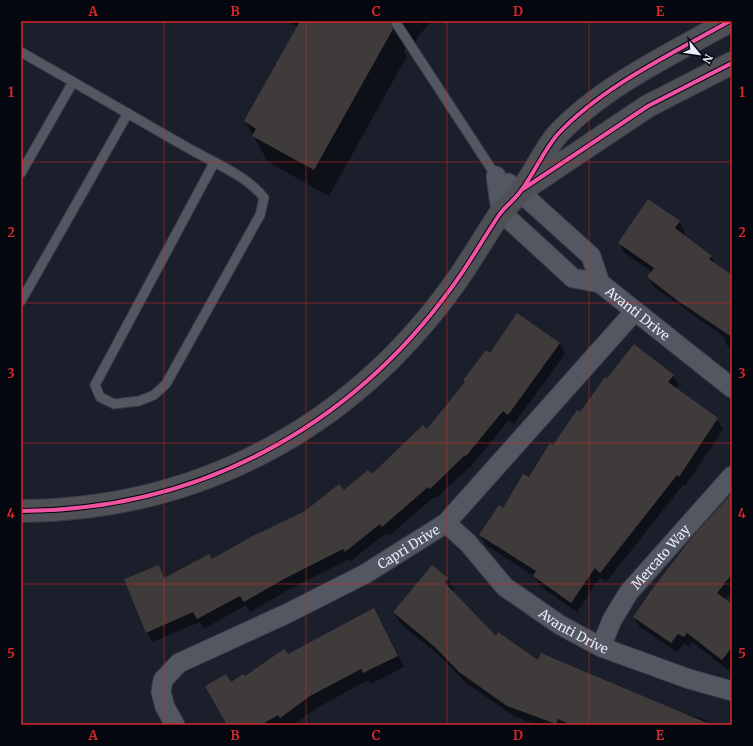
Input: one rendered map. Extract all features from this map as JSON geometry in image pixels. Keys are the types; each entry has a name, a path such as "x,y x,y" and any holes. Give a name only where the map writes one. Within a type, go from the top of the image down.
{"street":[{"path":"21,511 78,508 162,493 215,475 266,451 298,433 359,388 395,355 432,313 454,285 502,212 520,192 543,154 558,135 577,116 651,65 730,21"},
{"path":"520,192 648,106 732,63"},
{"path":"496,176 502,212"},
{"name":"Avanti Drive","path":"496,176 520,192 591,256 600,283"},
{"name":"Avanti Drive","path":"502,212 573,278 600,283 732,388"},
{"path":"556,262 575,241"},
{"name":"Capri Drive","path":"175,725 165,708 161,692 163,680 179,663 286,614 365,574 446,523 635,311"},
{"name":"Mercato Way","path":"601,647 612,620 629,592 732,476"},
{"name":"Avanti Drive","path":"446,523 468,543 505,587 560,625 601,647 689,679 732,691"}],"lane":[{"path":"396,23 496,176"},
{"path":"21,52 256,187 264,198 260,215 166,384 154,395 140,401 114,404 100,397 95,385 214,163"},
{"path":"21,173 73,82"},
{"path":"21,301 128,113"}],"building":[{"path":"300,21 390,21 393,29 314,170 252,136 256,129 244,121"},
{"path":"648,199 680,221 675,228 712,256 709,259 732,275 732,337 678,301 647,277 654,268 618,243"},
{"path":"517,313 560,343 508,415 503,411 466,456 465,455 430,489 428,487 382,527 380,524 345,552 343,549 284,579 244,602 240,596 197,619 193,612 146,633 124,579 159,565 164,578 209,554 212,559 251,537 305,511 339,484 344,490 368,470 372,474 423,425 427,429 465,382 463,380 486,350 490,353"},
{"path":"634,344 674,375 668,382 718,418 679,477 677,475 600,573 595,568 571,603 533,576 536,571 479,535 499,505 503,508 523,474 529,477 550,443 553,445 577,410 580,412 605,377 607,378"},
{"path":"732,493 732,574 717,593 732,604 732,647 722,660 687,633 684,637 678,634 671,643 633,617 693,536"},
{"path":"432,565 448,578 445,583 496,636 498,632 538,660 541,653 712,725 571,725 558,719 556,724 507,706 459,672 435,647 393,612"},
{"path":"374,608 398,656 363,673 361,669 310,696 280,718 278,715 261,725 227,725 205,686 226,674 231,682 243,674 245,676 284,649 288,654"}],"cycle path":[{"path":"21,511 86,507 148,496 208,477 264,452 317,420 366,382 411,337 452,287 499,215 518,195 557,135 595,101 616,86 662,58 730,21"},
{"path":"523,189 648,106 732,63"}]}
